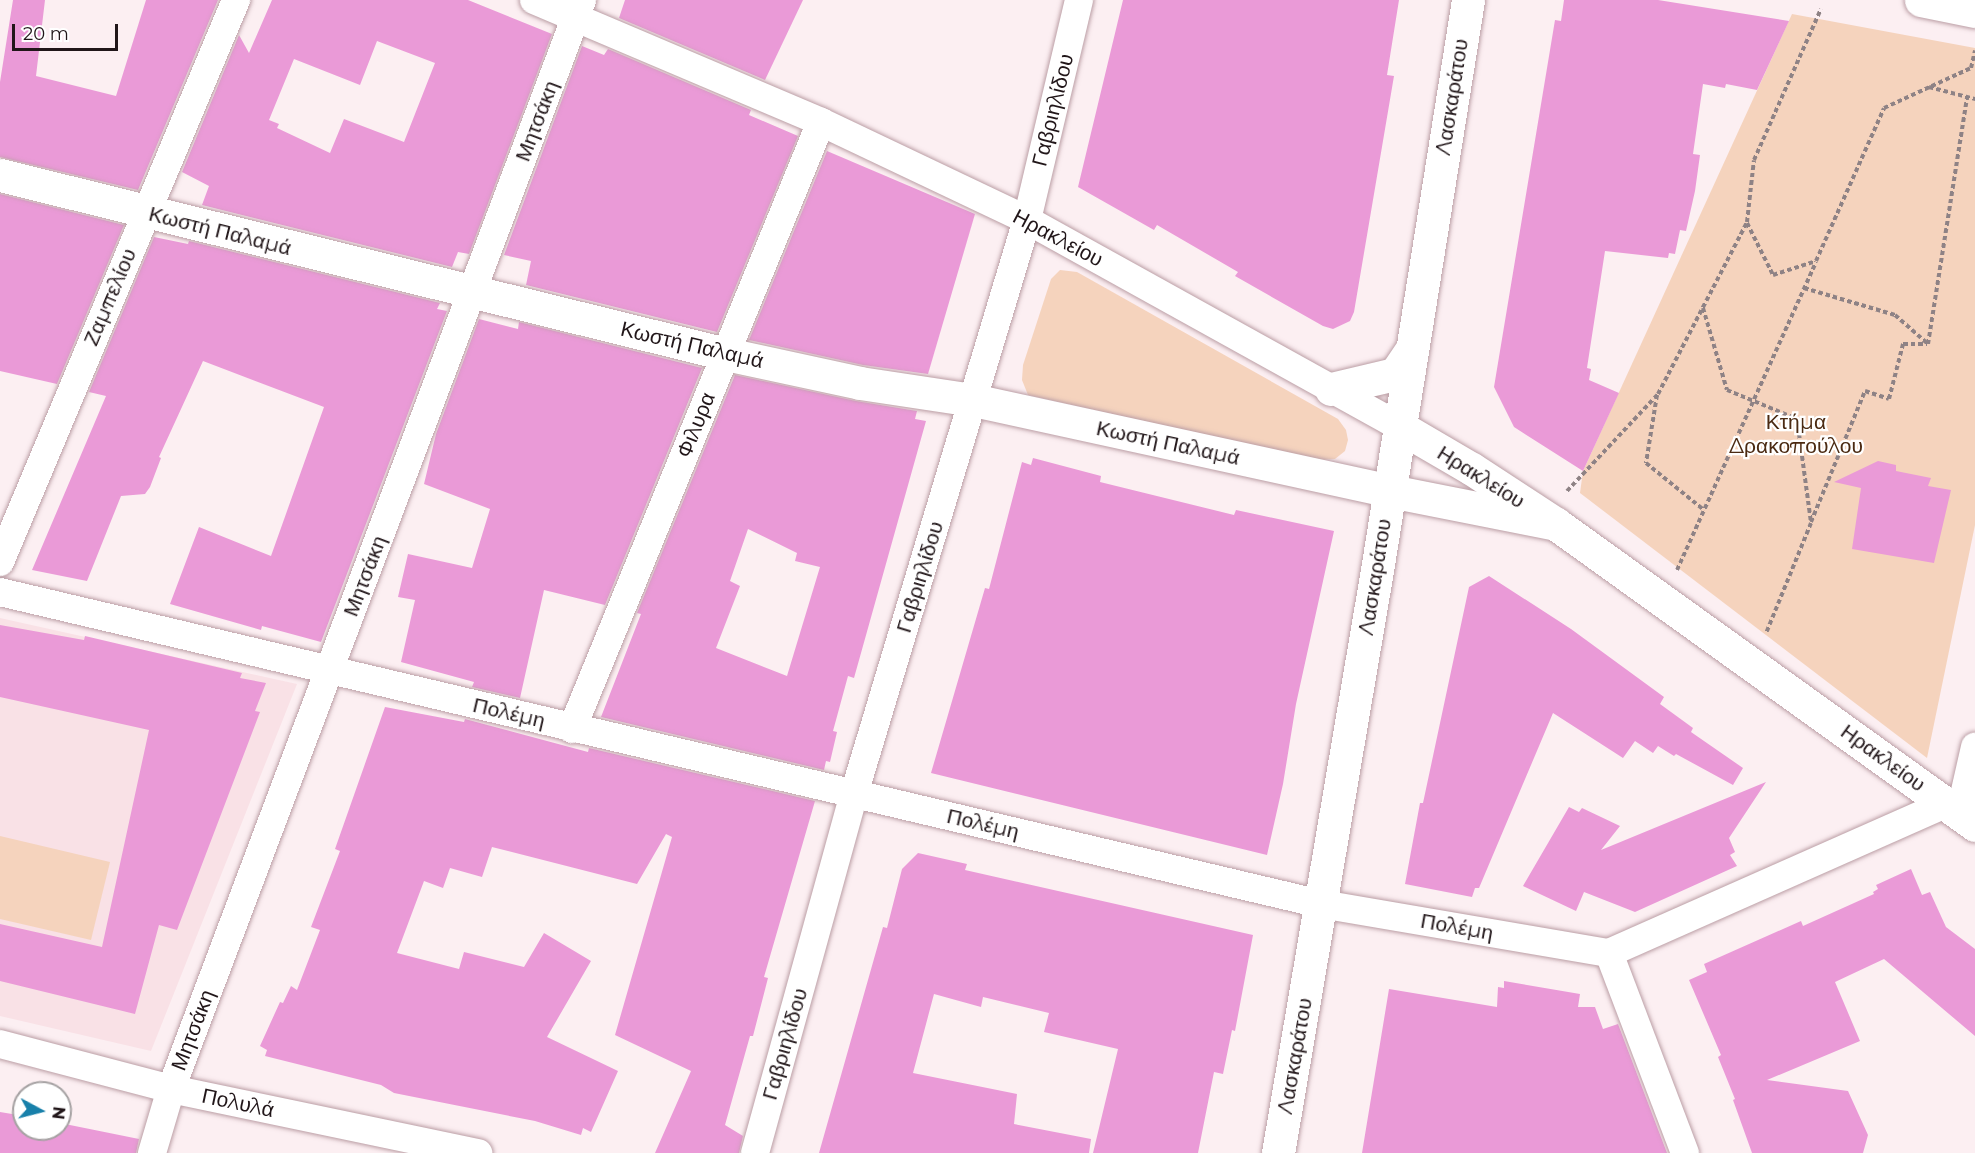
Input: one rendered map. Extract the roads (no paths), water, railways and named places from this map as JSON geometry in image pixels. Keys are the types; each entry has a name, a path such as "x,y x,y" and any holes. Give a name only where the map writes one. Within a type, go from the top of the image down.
{"street":[{"name":"Ζαμπελίου","path":"0,562 236,0"},
{"name":"Ηρακλείου","path":"534,0 579,9 1027,220 1400,427 1472,469 1550,520 1961,814"},
{"name":"Γαβριηλίδου","path":"754,1153 854,794 1027,220 1080,0"},
{"name":"Λασκαράτου","path":"1278,1153 1390,491 1468,0"},
{"path":"1921,0 1967,6"},
{"name":"Μητσάκη","path":"152,1153 171,1089 579,9"},
{"name":"Φιλυρα","path":"572,729 821,122"},
{"name":"Κωστή Παλαμά","path":"0,175 145,213 726,354 860,383 973,400 1390,491"},
{"path":"1331,389 1395,374 1412,349"},
{"name":"Ηρακλείου","path":"1390,491 1550,520"},
{"name":"Πολέμη","path":"0,592 572,729 1321,904 1609,953"},
{"path":"1685,1153 1609,953 1961,814 1975,747"},
{"name":"Πολυλά","path":"0,1044 171,1089 478,1153"}],"park label":[{"name":"Κτήμα Δρακοπούλου","path":"1796,434"}]}
